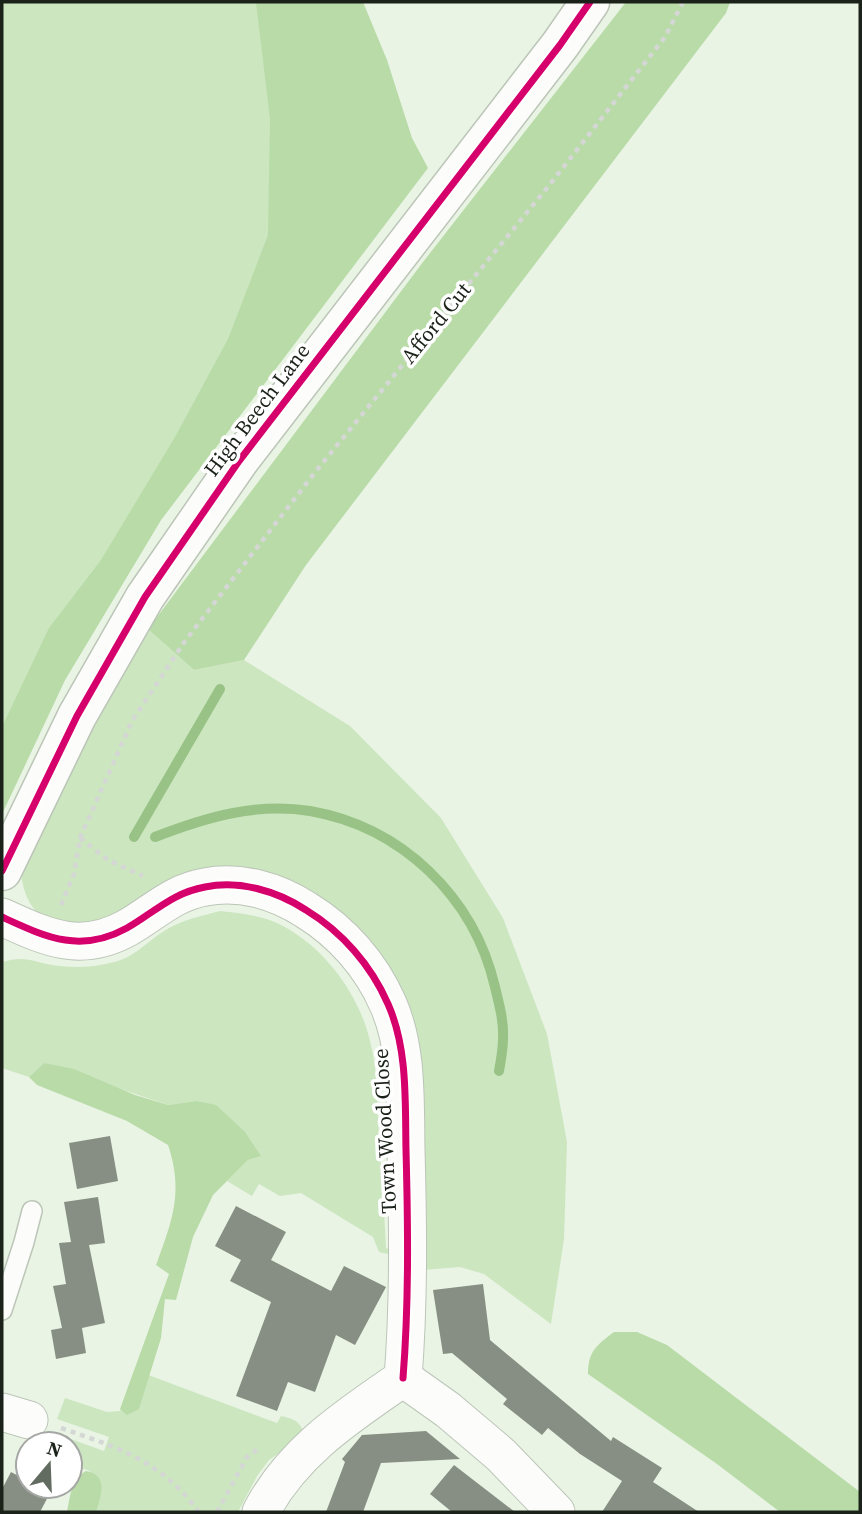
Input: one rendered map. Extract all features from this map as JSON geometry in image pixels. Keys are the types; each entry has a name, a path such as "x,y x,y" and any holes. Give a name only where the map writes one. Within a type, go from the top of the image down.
{"street":[{"name":"High Beech Lane","path":"2,871 76,716 161,574 239,461 560,45 590,2"},
{"name":"Town Wood Close","path":"2,917 47,938 74,943 99,939 126,928 178,894 207,886 233,885 264,890 292,901 321,919 349,943 369,970 388,1004 399,1041 404,1076 408,1246 403,1377"},
{"path":"261,1512 291,1465 307,1448 338,1422 403,1377 448,1410 501,1455 556,1512"}],"lane":[{"path":"2,1310 32,1211"}],"path":[{"path":"80,838 108,860 178,894"},
{"path":"29,1420 139,1458 164,1475 186,1495 199,1512"}],"green space":[{"path":"2,2 337,2 387,221 161,520 65,680 2,814"},
{"path":"256,2 363,2 387,60 412,138 428,168 161,520 65,680 2,814 2,727 49,628 101,560 175,437 228,339 268,235 270,119"},
{"path":"626,2 730,2 726,13 306,565 244,660 194,670 148,629 423,262"},
{"path":"148,629 194,670 244,660 350,726 441,818 503,918 547,1034 567,1142 564,1239 551,1324 484,1274 460,1267 423,1270 417,1059 292,884 89,924 51,921 35,910 29,900 21,874 83,747"},
{"path":"220,911 263,918 293,932 323,957 348,988 357,1005 365,1023 374,1061 386,1248 394,1251 388,1254 379,1252 373,1237 301,1193 280,1196 259,1184 252,1196 227,1181 248,1160 260,1156 196,1101 168,1105 44,1063 29,1077 2,1068 2,962 25,959 74,967 107,964 136,952 175,925"},
{"path":"44,1063 74,1069 135,1095 168,1105 196,1101 216,1105 245,1132 261,1156 248,1160 213,1195 193,1237 176,1300 165,1299 161,1338 139,1409 127,1415 120,1409 169,1274 156,1265 174,1206 173,1162 168,1145 127,1121 37,1085 29,1077"},
{"path":"614,1332 637,1332 667,1345 860,1492 860,1512 780,1512 717,1464 588,1374 595,1349"},
{"path":"135,1370 277,1423 281,1416 290,1418 299,1424 304,1435 269,1460 257,1476 238,1512 77,1512 81,1500 84,1500 90,1471 84,1469 84,1444 104,1451 109,1437 57,1419 65,1398 107,1412 120,1411"},
{"path":"84,1472 93,1473 101,1482 96,1512 67,1512 69,1500 84,1500"}],"building":[{"path":"110,1136 118,1181 77,1189 69,1143"},
{"path":"98,1197 105,1243 89,1245 105,1323 82,1328 86,1353 56,1359 51,1330 62,1328 53,1286 66,1284 59,1243 71,1242 64,1202"},
{"path":"236,1206 286,1232 271,1260 331,1291 344,1266 386,1287 355,1345 336,1335 315,1392 288,1382 277,1411 236,1396 271,1302 230,1281 241,1260 215,1246"},
{"path":"483,1284 490,1340 611,1441 613,1437 662,1468 653,1482 699,1512 602,1512 622,1481 580,1454 548,1428 542,1435 503,1404 507,1399 452,1353 443,1354 433,1290"},
{"path":"426,1431 460,1459 381,1463 363,1512 326,1512 345,1462 342,1459 362,1435"},
{"path":"454,1465 515,1512 452,1512 430,1494"},
{"path":"11,1472 14,1474 14,1500 46,1500 40,1512 2,1512 2,1489"}],"waterway":[{"path":"134,837 220,689"},
{"path":"155,837 211,818 250,810 290,809 344,819 403,850 429,871 451,896 470,924 485,954 502,1019 503,1043 499,1071"}],"cycle path":[{"path":"2,871 77,716 145,597 239,461 560,45 590,2"},
{"path":"2,917 33,931 63,940 94,940 127,928 173,898 193,890 218,885 245,886 295,903 332,928 354,951 373,976 388,1004 402,1057 408,1236 403,1378"}]}
